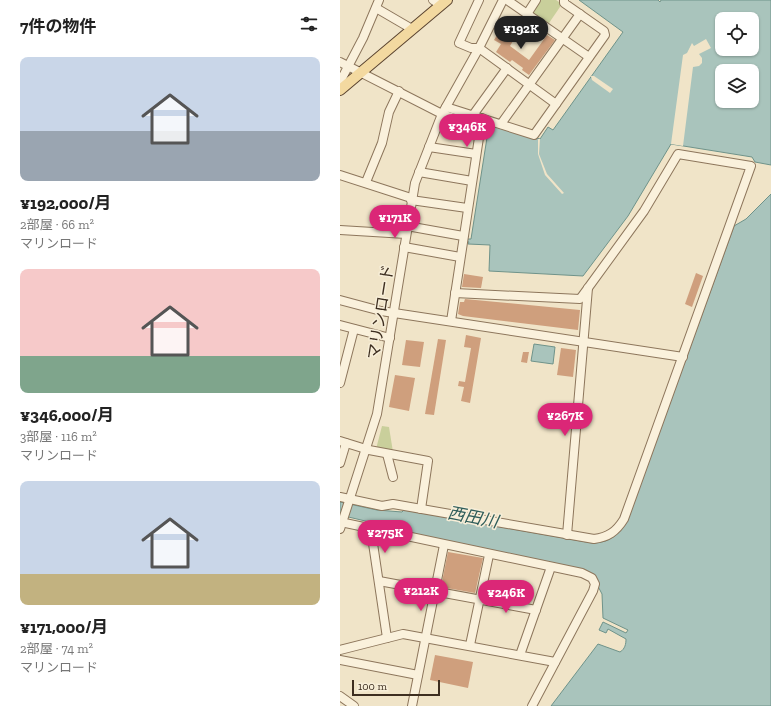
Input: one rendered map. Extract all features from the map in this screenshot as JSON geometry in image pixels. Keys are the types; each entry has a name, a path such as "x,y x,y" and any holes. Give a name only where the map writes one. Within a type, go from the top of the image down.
{"main road":[{"path":"340,90 412,30 440,2"}],"street":[{"path":"479,0 459,43 471,48 479,48 556,104"},
{"name":"マリンロード","path":"341,524 367,449 377,414 411,199 419,172 444,110 479,48 503,0"},
{"path":"506,0 589,57"},
{"path":"527,14 536,0"},
{"path":"444,110 473,115 534,135 605,35 604,31 562,1"},
{"path":"340,82 377,4 412,30"},
{"path":"501,124 580,14"},
{"path":"340,62 399,91 481,127"},
{"path":"473,115 507,68"},
{"path":"366,182 382,143 389,112 399,91"},
{"path":"451,321 467,208 482,118"},
{"path":"428,148 476,154"},
{"path":"340,497 382,506 394,504 594,539 605,537 618,528 624,519 750,166 678,154 644,211 580,299 455,292"},
{"path":"419,172 472,181"},
{"path":"340,175 366,182 411,199 467,208"},
{"path":"340,230 406,230 463,236"},
{"path":"404,247 460,257"},
{"path":"567,535 588,288"},
{"path":"340,300 381,311 683,357"},
{"path":"340,325 390,338"},
{"path":"340,383 354,329"},
{"path":"340,462 343,442 387,454 428,460 421,509"},
{"path":"387,454 393,477"},
{"path":"341,524 552,567 587,575 592,578 595,584 592,595 532,706"},
{"path":"371,530 387,638"},
{"path":"412,706 444,545"},
{"path":"470,645 489,555"},
{"path":"520,655 552,567"},
{"path":"379,581 435,590 536,610"},
{"path":"340,650 403,634 470,645 555,662"},
{"path":"340,660 418,675"},
{"path":"340,696 354,706"}],"green space":[{"path":"538,0 556,0 562,4 547,26 528,14"},
{"path":"382,426 389,427 393,452 376,449"}],"water":[{"path":"579,0 658,0 660,2 661,0 771,0 771,165 755,162 752,157 671,144 628,216 583,276 489,271 490,245 468,244 469,242 465,241 465,239 471,239 489,125 540,139 548,127 553,130 623,32"},
{"path":"771,194 771,706 551,706 598,644 620,652 625,645 626,639 608,629 606,633 599,630 603,622 626,633 628,630 603,618 602,594 592,575 401,532 399,529 340,515 340,502 377,510 402,512 404,510 592,543 598,543 614,537 622,529 628,519 734,226 746,219"},
{"path":"534,344 555,347 553,364 531,361"}],"pier":[{"path":"706,39 711,48 699,54 702,58 702,63 699,66 693,67 683,146 671,144 683,55 687,53 692,43 694,46"},
{"path":"591,76 594,76 613,89 610,93 592,80"},
{"path":"538,139 540,139 539,154 547,174 564,193 562,194 545,175 538,154"}],"building":[{"path":"512,24 520,29 510,46 529,60 547,35 555,40 529,75 522,70 523,68 512,60 510,62 496,52 501,44 494,40 499,32 505,36"},
{"path":"696,273 703,276 692,307 685,304"},
{"path":"464,274 483,277 481,288 462,287"},
{"path":"465,299 580,310 578,330 463,316 458,314 460,302 464,302"},
{"path":"466,335 481,338 470,403 461,401 464,387 458,386 459,381 465,382 471,348 464,347"},
{"path":"438,339 446,340 434,415 425,414"},
{"path":"406,340 424,342 420,367 402,365"},
{"path":"561,348 576,350 573,377 557,375"},
{"path":"523,352 529,352 527,363 521,362"},
{"path":"395,375 415,378 409,411 389,407"},
{"path":"448,552 483,558 475,593 441,587"},
{"path":"435,655 473,662 468,688 430,680"}],"water label":[{"name":"西田川","path":"473,517"}]}
